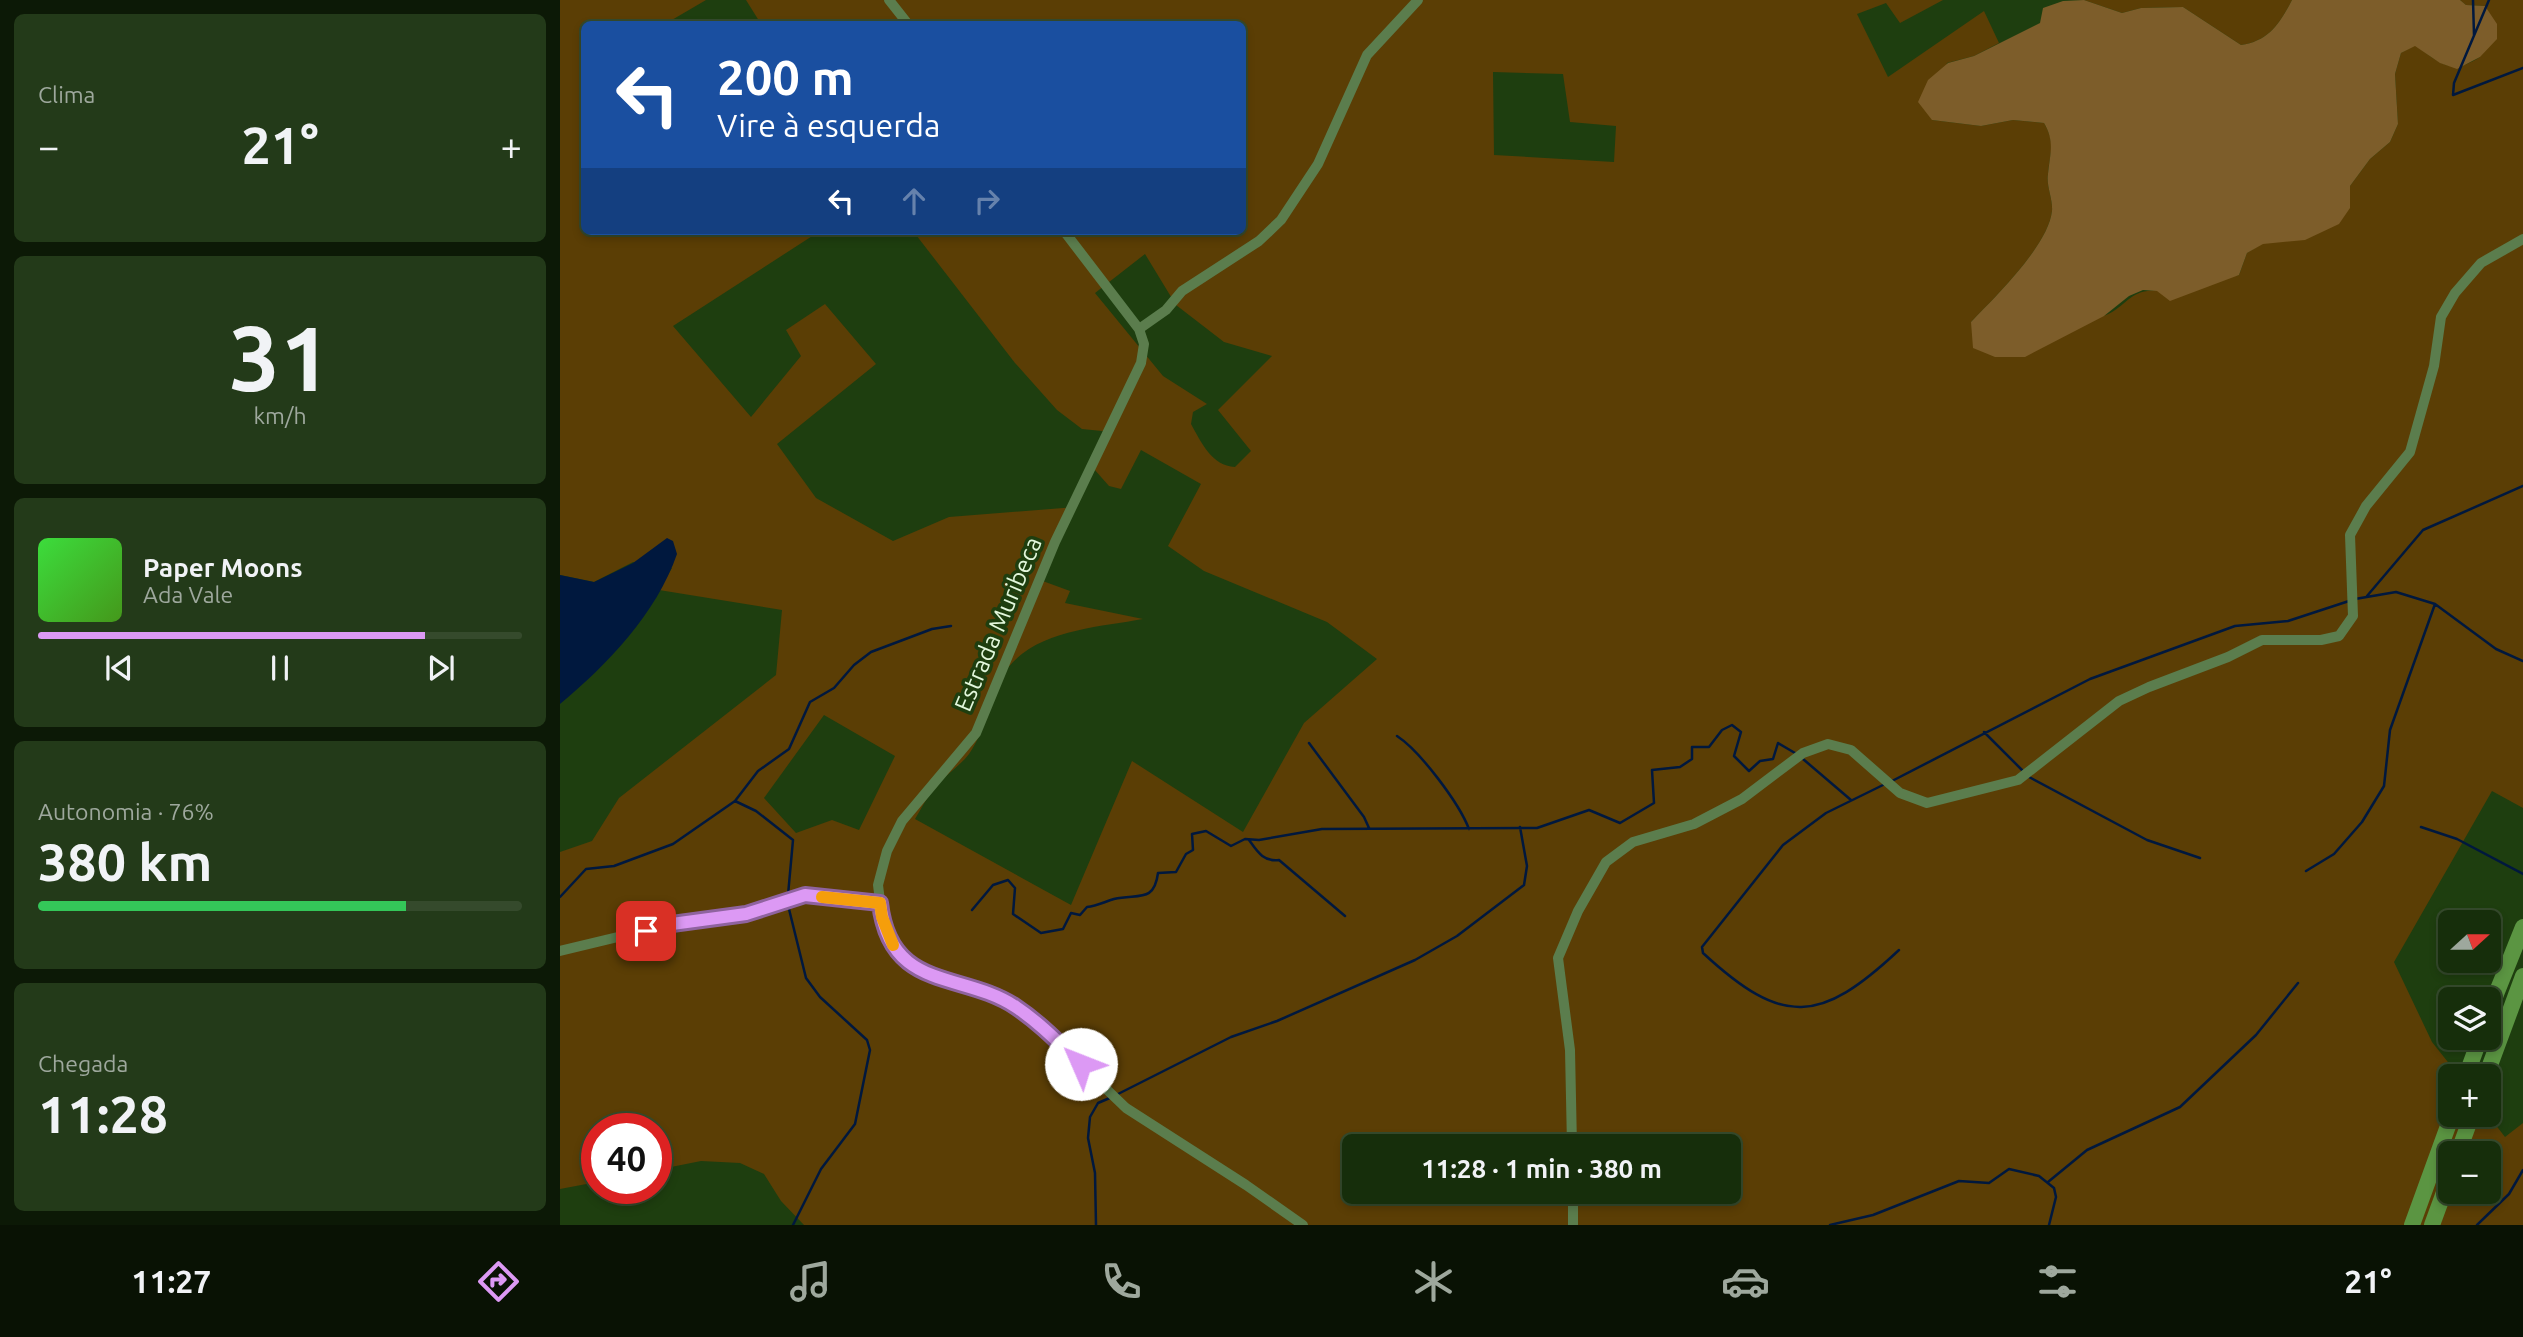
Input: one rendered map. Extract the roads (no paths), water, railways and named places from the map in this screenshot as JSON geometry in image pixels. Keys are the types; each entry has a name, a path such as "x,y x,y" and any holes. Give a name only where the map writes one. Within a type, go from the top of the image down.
{"highway":[{"path":"2499,987 2523,927"},
{"path":"2490,1064 2523,976"},
{"path":"2412,1225 2448,1127"},
{"path":"2432,1225 2440,1204"}],"street":[{"path":"889,0 906,21"},
{"path":"1067,235 1139,329 1166,310 1182,291 1259,241 1281,220 1318,164 1367,55 1418,0"},
{"path":"1572,1134 1570,1050 1558,958 1578,911 1605,862 1633,842 1694,824 1742,799 1803,753 1828,744 1852,750 1900,793 1927,803 2018,780 2119,701 2228,657 2262,640 2339,636 2353,616 2350,535 2366,506 2410,452 2434,366 2441,317 2455,293 2481,263 2523,239"},
{"name":"Estrada Muribeca","path":"1139,329 1144,344 1141,363 1055,542 976,733 902,821 887,851 878,886 882,917 894,946 916,968 943,982 979,988 1015,1006 1050,1035 1126,1108 1303,1225"},
{"path":"560,951 672,924 746,914 805,895 880,903"},
{"path":"1573,1204 1573,1225"}],"water":[{"path":"667,538 673,541 677,554 657,597 613,655 560,704 560,575 594,582 633,563"}],"waterway":[{"path":"2473,0 2474,35"},
{"path":"2489,0 2454,83 2453,95 2523,68"},
{"path":"2367,596 2423,530 2523,486"},
{"path":"2355,599 2396,592 2435,604 2496,649 2523,661"},
{"path":"1892,781 2090,679 2235,626 2288,621 2349,601"},
{"path":"2306,871 2334,854 2362,822 2384,786 2390,730 2435,604"},
{"path":"560,897 586,869 614,866 673,844 735,801 758,771 789,749 810,702 834,688 854,665 871,652 932,629 951,626"},
{"path":"972,910 993,885 1008,880 1015,888 1013,914 1041,933 1063,929 1071,913 1080,915 1087,907 1148,893 1153,889 1158,873 1176,872 1186,854 1193,850 1192,834 1206,831 1231,846 1245,839 1259,840 1322,829 1537,828 1589,810 1620,823 1654,803 1652,770 1680,767 1692,759 1692,747 1709,747 1722,730 1732,725 1741,732 1734,756 1749,771 1760,761 1773,759 1778,743 1795,753"},
{"path":"1984,732 2024,772"},
{"path":"1397,736 1417,753 1438,778 1469,829"},
{"path":"1309,743 1364,817 1369,828"},
{"path":"1803,759 1851,800"},
{"path":"2029,777 2147,840 2200,858"},
{"path":"1883,785 1826,813 1783,845 1702,947 1703,953 1756,994 1779,1004 1801,1007 1823,1003 1846,992 1899,950"},
{"path":"735,801 756,811 793,840 788,895"},
{"path":"1118,1094 1231,1037 1277,1021 1415,960 1457,936 1524,885 1527,866 1520,827"},
{"path":"2421,827 2457,839 2523,874"},
{"path":"1249,840 1261,855 1279,860 1345,916"},
{"path":"788,905 806,978 820,997 867,1040 870,1050 855,1124 821,1169 793,1225"},
{"path":"2048,1182 2087,1150 2180,1107 2256,1035 2298,983"},
{"path":"1096,1225 1095,1173 1088,1138 1090,1117 1098,1103 1112,1097"},
{"path":"1830,1225 1873,1215 1959,1181 1989,1183 2009,1169 2039,1176 2054,1188 2056,1197 2049,1225"},
{"path":"2477,1225 2509,1194 2523,1170"}]}
